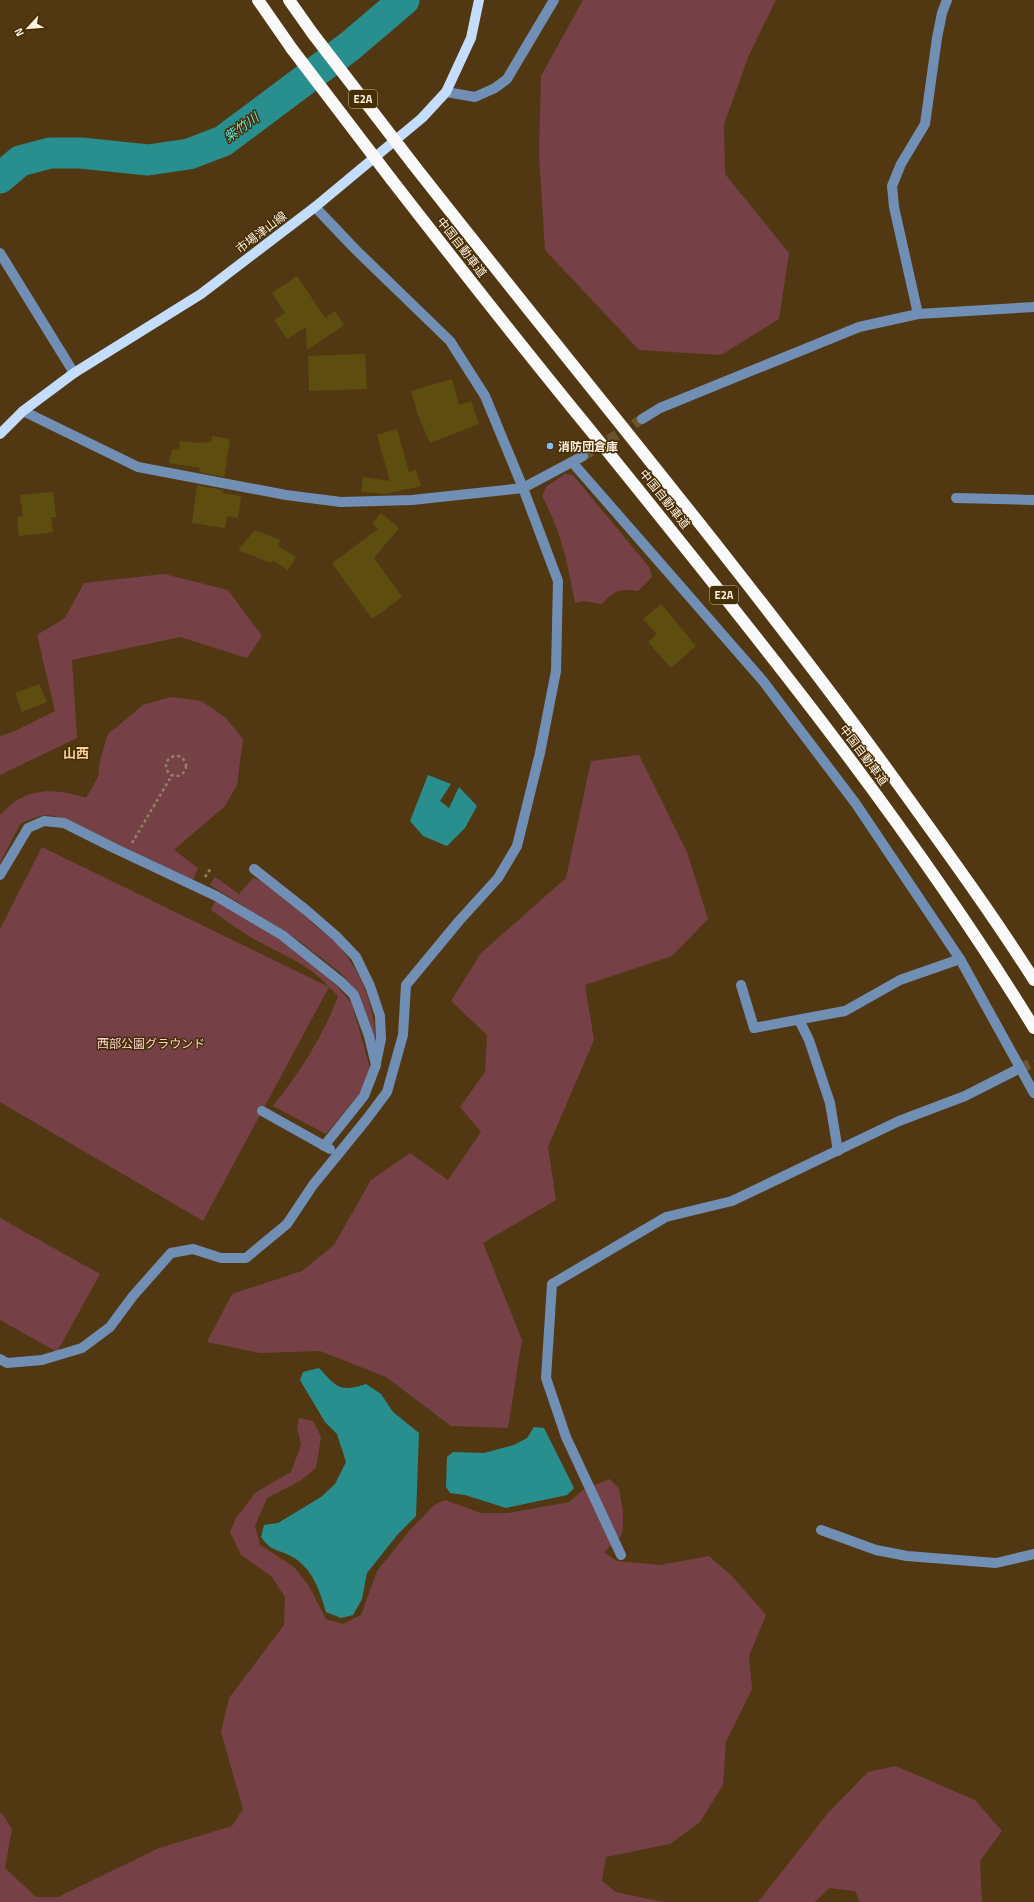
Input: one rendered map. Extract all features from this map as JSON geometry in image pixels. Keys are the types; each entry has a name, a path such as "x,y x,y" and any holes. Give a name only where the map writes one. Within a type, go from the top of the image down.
{"highway":[{"name":"中国自動車道","path":"258,0 292,49 511,332 718,587 822,721 916,848 995,964 1034,1028"},
{"name":"中国自動車道","path":"289,0 313,34 413,164 518,298 738,571 840,704 929,826 1034,980"}],"main road":[{"name":"市場津山線","path":"0,434 23,411 74,373 200,294 315,207 422,118 446,92 471,38 479,0"}],"street":[{"path":"446,92 475,96 494,88 508,79 554,0"},
{"path":"918,314 894,208 892,186 901,164 925,124 942,13 947,0"},
{"path":"0,1359 7,1363 42,1360 82,1348 110,1327 171,1253 192,1249 221,1258 246,1258 287,1224 312,1185 387,1092 403,1035 406,985 459,921 498,878 517,846 540,753 556,671 558,581 523,488 485,396 450,341 356,250 315,207"},
{"path":"0,253 74,373"},
{"path":"642,419 660,408 858,327 918,314 1034,306"},
{"path":"23,411 138,467 286,495 341,502 412,500 523,488 583,456"},
{"path":"572,462 763,681 856,804 960,959 1034,1093"},
{"path":"956,498 1034,500"},
{"path":"0,875 28,828 44,821 64,823 216,896 282,935 341,982 354,995 369,1036 376,1065"},
{"path":"254,869 336,936 356,958 370,986 380,1016 381,1038 376,1065 364,1096 324,1146"},
{"path":"741,985 754,1028 845,1011 900,980 960,959"},
{"path":"799,1020 809,1040 830,1103 838,1151"},
{"path":"621,1555 566,1437 546,1378 552,1284 666,1217 732,1201 899,1121 965,1096 1020,1068"},
{"path":"262,1111 338,1154"},
{"path":"821,1530 876,1550 906,1556 996,1563 1034,1554"}],"path":[{"path":"174,756 180,757 185,761 186,768 182,774 172,775 168,770 167,761 174,756"},
{"path":"126,854 172,775"}],"green space":[{"path":"583,0 776,0 749,55 724,124 725,174 789,253 779,319 721,355 639,350 545,250 539,155 541,76"},
{"path":"565,474 573,475 649,567 652,577 638,591 622,590 614,593 602,604 583,601 575,603 559,535 549,509 542,496 546,487"},
{"path":"164,574 228,590 262,636 247,658 180,637 72,660 77,738 0,775 0,736 13,732 55,711 37,635 65,618 84,583"},
{"path":"171,697 201,701 225,717 243,739 237,785 225,806 174,850 198,868 193,880 76,824 48,815 36,817 20,824 0,863 0,815 11,804 28,795 52,791 86,798 98,777 100,760 108,734 143,705"},
{"path":"639,755 687,852 708,919 672,956 585,985 594,1040 548,1147 556,1200 483,1243 522,1340 508,1428 451,1426 386,1377 320,1351 260,1353 207,1342 232,1294 302,1271 334,1245 371,1180 410,1153 448,1180 481,1132 460,1107 485,1072 487,1035 451,1001 481,953 566,878 591,761"},
{"name":"西部公園グラウンド","path":"42,847 329,987 203,1221 0,1102 0,929"},
{"path":"215,877 239,894 253,878 268,884 291,902 312,923 337,944 354,967 366,991 373,1017 376,1045 355,991 342,974 298,940 210,885"},
{"path":"216,900 285,942 337,986 352,1004 370,1068 361,1092 326,1134 273,1106 310,1054 325,1026 338,996 312,971 249,936 211,910"},
{"path":"0,1218 100,1274 57,1352 0,1320"},
{"path":"299,1418 313,1421 321,1437 316,1468 300,1481 267,1498 255,1526 260,1545 294,1567 309,1586 326,1619 343,1624 361,1615 377,1571 410,1530 434,1505 445,1500 481,1513 508,1513 569,1502 584,1489 610,1479 619,1489 623,1511 623,1528 621,1536 604,1552 617,1561 660,1565 709,1556 731,1575 766,1615 749,1656 752,1689 726,1742 723,1785 700,1822 670,1844 606,1857 602,1881 616,1892 663,1902 0,1902 0,1814 2,1813 12,1829 5,1868 36,1897 58,1897 159,1848 232,1826 243,1809 221,1732 229,1698 284,1625 285,1597 271,1576 241,1555 230,1532 236,1518 256,1492 291,1472 301,1445 297,1427"},
{"path":"896,1766 975,1800 1002,1831 980,1861 982,1902 860,1902 855,1891 829,1888 815,1902 758,1902 828,1813 868,1772"}],"water":[{"path":"428,775 451,784 440,801 449,808 459,787 477,806 465,828 447,846 423,836 410,821"},
{"path":"319,1368 335,1384 344,1388 357,1387 366,1384 381,1394 393,1412 419,1433 416,1516 398,1534 367,1573 362,1599 353,1615 341,1618 326,1612 318,1588 310,1573 304,1566 291,1556 268,1545 261,1537 264,1525 278,1523 321,1497 335,1484 346,1462 337,1434 325,1422 300,1380 303,1372"},
{"path":"534,1427 544,1428 574,1488 567,1495 506,1508 465,1495 450,1493 446,1487 447,1457 453,1452 484,1453 514,1445 527,1438"}],"building":[{"path":"297,276 325,318 335,311 344,325 307,350 306,327 287,339 274,320 285,313 272,293"},
{"path":"365,354 367,389 309,391 308,356"},
{"path":"452,379 459,405 471,401 479,424 430,443 418,415 411,391"},
{"path":"397,429 409,472 416,470 421,486 386,494 361,492 363,477 390,481 377,435"},
{"path":"212,436 230,439 224,477 199,472 200,468 169,463 172,449 179,450 180,441 197,443 211,442"},
{"path":"197,485 223,490 222,493 241,496 238,518 227,516 225,528 192,523"},
{"path":"53,492 56,517 51,517 53,532 19,536 17,517 23,516 20,495"},
{"path":"381,513 399,528 374,558 402,597 372,619 332,563 378,529 372,524"},
{"path":"255,530 280,540 278,546 296,557 288,570 272,560 271,563 238,550"},
{"path":"661,604 696,646 671,668 648,642 657,634 643,619"},
{"path":"39,684 47,702 22,712 15,693"}],"waterway":[{"name":"紫竹川","path":"0,178 20,161 50,153 81,153 148,160 189,154 223,141 350,46 404,0"}],"tunnel":[{"path":"583,456 642,419"},
{"path":"1020,1068 1034,1062"}],"place":[{"name":"消防団倉庫","path":"550,446"}],"district":[{"name":"山西","path":"76,753"}]}
